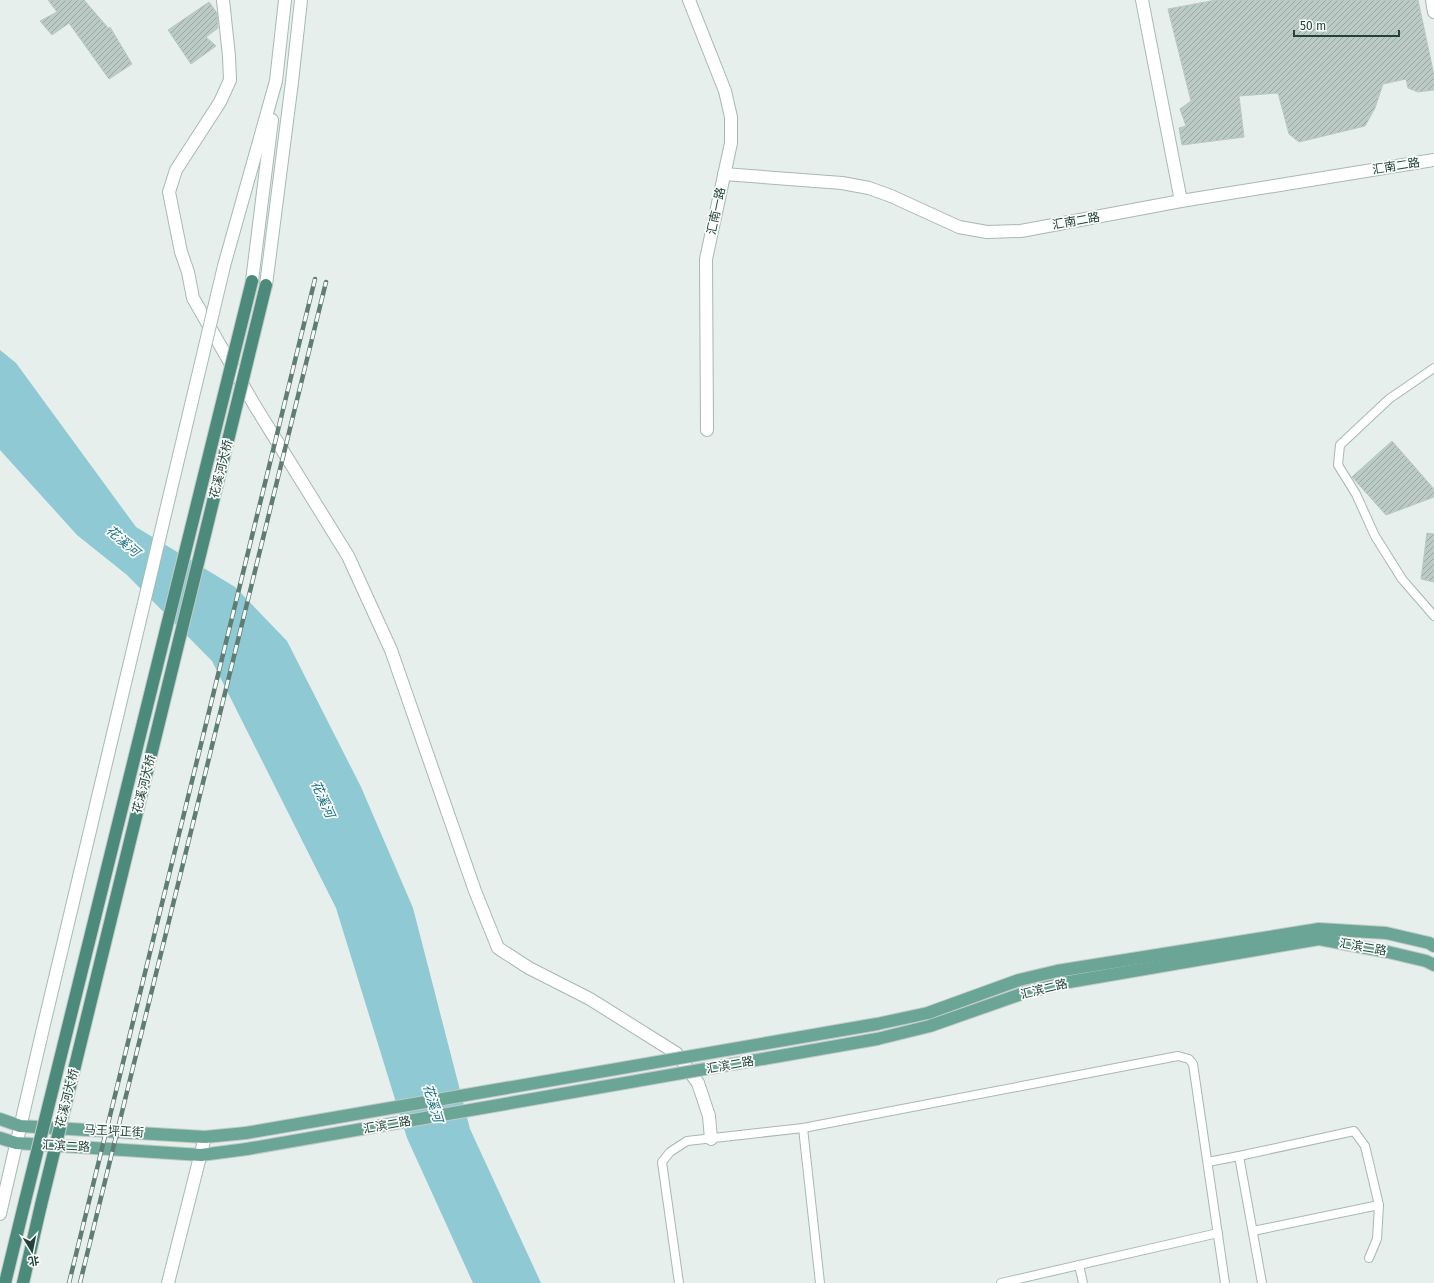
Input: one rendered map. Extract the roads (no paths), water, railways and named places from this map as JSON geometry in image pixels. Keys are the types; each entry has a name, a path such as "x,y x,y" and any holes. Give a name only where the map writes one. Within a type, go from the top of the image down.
{"highway":[{"name":"花溪河大桥","path":"5,1283 252,281"},
{"name":"花溪河大桥","path":"23,1283 266,285"}],"main road":[{"name":"汇滨二路","path":"205,1137 246,1133 877,1024 928,1013 1019,980 1056,971 1319,934 1386,933 1429,943 1434,946"},
{"name":"汇滨二路","path":"16,1143 201,1154 247,1149 877,1039 930,1026 1024,993 1063,983 1319,934 1426,961 1434,966"},
{"name":"马王坪正街","path":"0,1119 20,1126 205,1137"},
{"path":"0,1138 16,1143"}],"street":[{"path":"223,0 230,56 230,80 220,102 176,170 169,192 181,252 188,272 193,298 255,406 351,564 391,650 475,891 498,948 528,968 590,999 676,1053 698,1083 709,1116 711,1138"},
{"path":"252,281 285,0"},
{"path":"266,285 301,0"},
{"name":"汇南一路","path":"689,0 725,91 732,117 730,143 706,259 707,430"},
{"path":"1142,0 1182,201"},
{"path":"1432,0 1434,12"},
{"path":"0,1214 224,266 276,81"},
{"name":"汇南二路","path":"724,174 842,183 869,188 891,196 959,227 986,232 1021,231 1182,201 1434,160"},
{"path":"168,1283 205,1137"}],"lane":[{"path":"1434,368 1389,399 1340,445 1338,465 1356,494 1375,536 1402,579 1434,616"},
{"path":"679,1283 662,1162 670,1152 687,1141 803,1128 1178,1056 1189,1059 1193,1064 1226,1283"},
{"path":"803,1128 820,1283"},
{"path":"1208,1162 1354,1131 1365,1146 1379,1204 1377,1239 1369,1258"},
{"path":"1239,1156 1262,1283"},
{"path":"1253,1231 1379,1204"},
{"path":"1001,1283 1218,1233"},
{"path":"1080,1265 1083,1283"}],"water":[{"name":"花溪河","path":"0,350 16,363 136,527 235,587 287,641 361,787 413,908 470,1129 541,1283 473,1283 407,1138 336,908 212,661 127,575 77,535 0,450"}],"railway":[{"path":"69,1283 315,279"},
{"path":"80,1283 326,282"}]}
